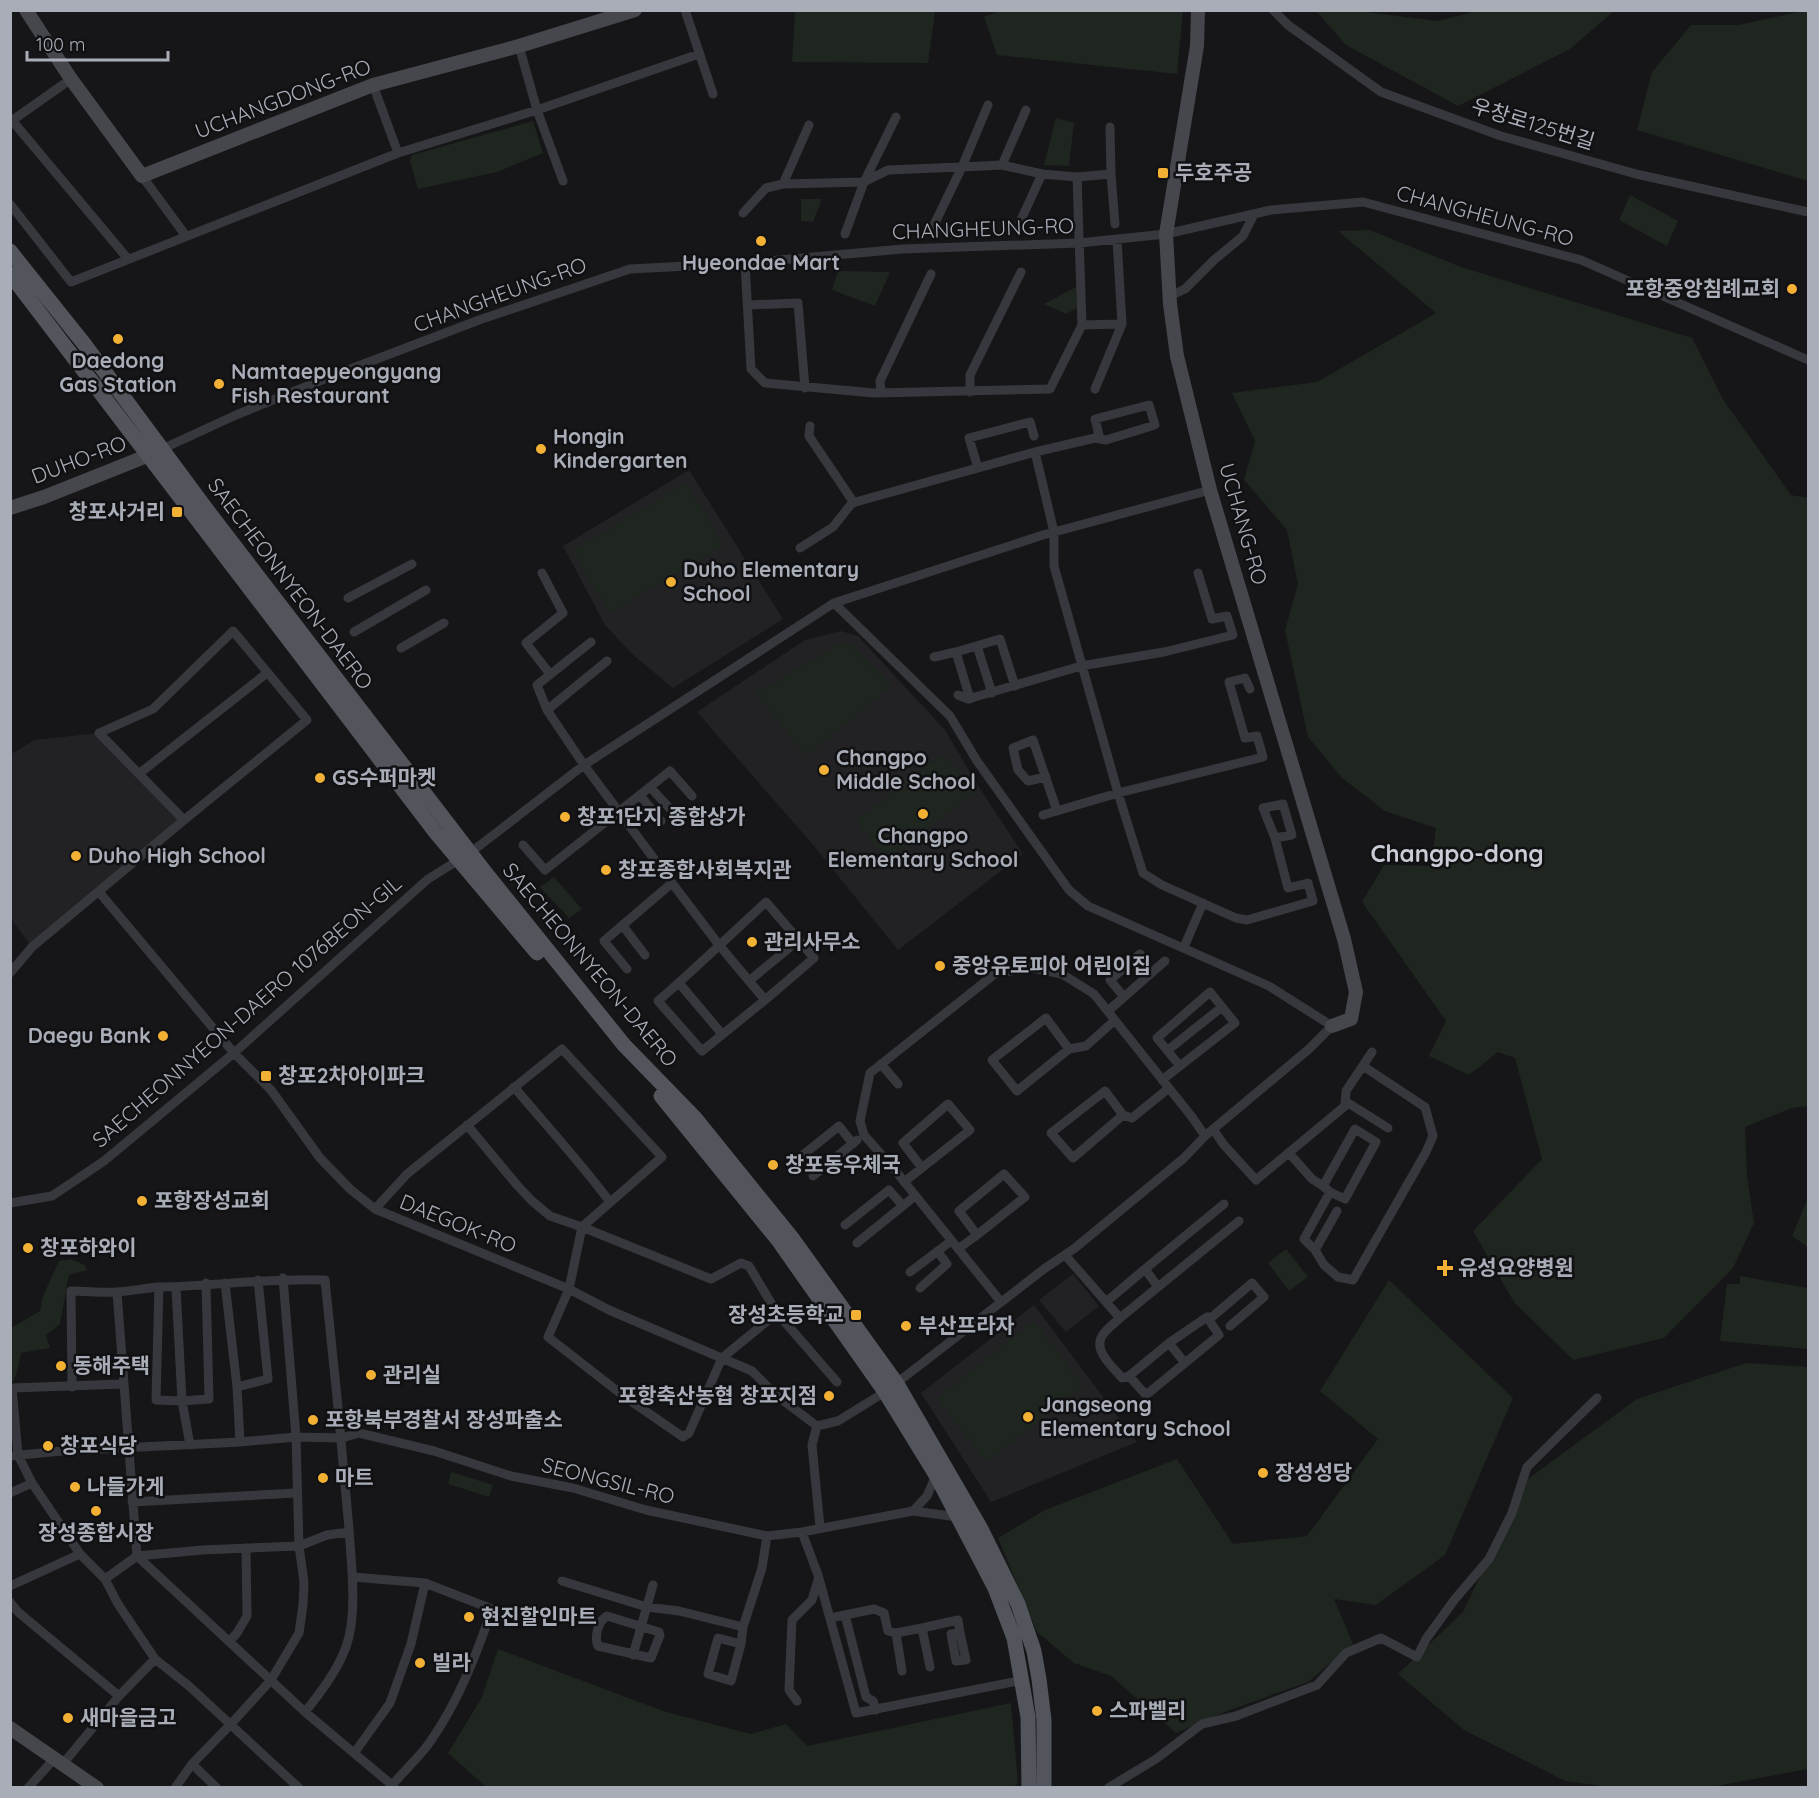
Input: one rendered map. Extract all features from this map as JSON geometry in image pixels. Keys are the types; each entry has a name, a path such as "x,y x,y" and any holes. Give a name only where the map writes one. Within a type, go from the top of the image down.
{"main road":[{"path":"26,10 71,79 142,176"},
{"name":"UCHANGDONG-RO","path":"142,176 373,85 519,46 635,10"},
{"name":"UCHANG-RO","path":"1198,10 1197,46 1166,234 1176,356 1210,490 1351,967 1356,992 1351,1019 1332,1026"},
{"name":"SAECHEONNYEON-DAERO","path":"10,251 155,452 181,499 464,858 624,1045 695,1118 792,1238 891,1388 941,1472 981,1529 1018,1604 1034,1651 1044,1720 1044,1788"},
{"name":"SAECHEONNYEON-DAERO","path":"10,274 155,452 207,510 464,858"},
{"name":"DUHO-RO","path":"10,508 44,497 155,452"},
{"path":"181,499 186,494 197,506 207,510"},
{"name":"SAECHEONNYEON-DAERO","path":"941,1472 958,1517 1006,1613 1019,1658 1028,1717 1029,1788"},
{"path":"10,1728 97,1788"}],"street":[{"path":"685,10 713,94"},
{"name":"우창로125번길","path":"1273,10 1288,25 1381,92 1500,136 1636,174 1809,212"},
{"path":"519,46 537,110 563,181"},
{"path":"10,204 71,282 398,153 537,110 699,54"},
{"path":"71,79 11,120 128,259"},
{"path":"373,85 398,153"},
{"path":"931,231 962,167 988,105"},
{"path":"1002,165 1026,110"},
{"path":"845,234 864,182 896,117"},
{"path":"783,184 809,125"},
{"path":"1110,127 1115,224"},
{"path":"743,213 766,188 783,184 864,182 888,170 1002,165 1042,174 1077,177 1111,174"},
{"path":"1020,222 1042,174"},
{"path":"142,176 186,236"},
{"path":"745,263 751,369 765,383 881,393 1050,389 1082,325 1077,177"},
{"name":"CHANGHEUNG-RO","path":"155,452 236,415 327,378 479,320 630,269 745,263 903,249 1079,243 1166,234 1271,210 1363,202 1581,260 1809,360"},
{"path":"1170,297 1185,289 1214,260 1243,236 1254,214"},
{"path":"1095,389 1122,324 1117,239"},
{"path":"970,392 970,375 1021,272"},
{"path":"881,393 880,381 931,274"},
{"path":"748,305 798,303 805,388"},
{"path":"1082,325 1122,324"},
{"path":"800,548 833,527 854,502 1035,452 1095,438 1100,439 1106,440 1155,425 1149,405 1095,419 1100,439"},
{"path":"978,468 969,438 1030,422 1035,436"},
{"path":"810,426 809,436 854,502"},
{"path":"1035,452 1054,532 1054,566 1143,873 1162,885 1236,918 1247,920 1313,901 1308,883 1288,888 1275,838"},
{"name":"SAECHEONNYEON-DAERO 1076BEON-GIL","path":"10,1203 52,1196 104,1161 234,1053 428,879 464,858 584,765 834,603 1054,532 1210,490"},
{"path":"348,598 412,564"},
{"path":"542,573 563,613 526,643 550,674"},
{"path":"958,695 970,699 1082,666 1164,652 1233,635 1227,616 1212,620 1198,573"},
{"path":"354,632 426,590"},
{"path":"820,1527 812,1445 818,1425 838,1421 891,1388 1065,1255 1184,1158 1205,1136 1309,1049 1332,1026 1269,986 1088,906 1069,890 977,761 950,716 834,603"},
{"path":"401,648 444,623"},
{"path":"10,973 32,947 307,720 233,630 153,709 99,733 184,820"},
{"path":"934,657 1000,639 1015,687"},
{"path":"591,642 537,685 547,710 584,765 672,884 765,1000"},
{"path":"977,646 992,693"},
{"path":"956,652 970,699"},
{"path":"547,710 607,661"},
{"path":"140,773 267,673"},
{"path":"1043,814 1263,757 1257,736 1245,738 1229,682 1245,678 1250,689"},
{"path":"1046,777 1028,781 1018,770 1012,748 1033,741 1046,777 1057,811"},
{"path":"523,845 545,870 670,771 692,796"},
{"path":"650,787 672,812"},
{"path":"640,795 661,821"},
{"path":"627,969 604,941 672,884"},
{"name":"DAEGOK-RO","path":"99,892 234,1053 271,1090 320,1158 350,1189 375,1209 569,1289 609,1310 752,1371 777,1396 818,1425"},
{"path":"766,902 814,958 702,1051 658,1001 679,983 766,902"},
{"path":"1184,947 1203,903"},
{"path":"623,926 645,955"},
{"path":"749,981 789,948"},
{"path":"1124,997 1110,981 1140,954"},
{"path":"1108,1011 1166,961"},
{"path":"1001,1302 864,1135 860,1121 870,1073 881,1064 996,973 1032,968 1062,974 1095,994 1205,1136"},
{"path":"679,983 722,1034"},
{"path":"1123,1115 1073,1158 1051,1133 1105,1091 1123,1115 1132,1118 1166,1084 1180,1066 1235,1023 1210,993 1157,1038 1180,1066"},
{"path":"1168,1050 1222,1007"},
{"path":"1069,1049 1046,1018 992,1060 1017,1091 1069,1049 1086,1046 1115,1020"},
{"path":"375,1209 407,1173 562,1048 662,1157 582,1227 569,1289 548,1337 625,1397 683,1437 689,1433 722,1358 777,1313"},
{"path":"1213,1130 1256,1180 1345,1106 1346,1091 1372,1052"},
{"path":"881,1064 898,1084"},
{"path":"1289,1153 1312,1179 1326,1189 1345,1199 1376,1142 1355,1129 1326,1189 1304,1239 1315,1250 1324,1265 1338,1277 1353,1280 1433,1136 1425,1107 1363,1066"},
{"path":"514,1087 590,1175 610,1202"},
{"path":"1345,1101 1388,1128"},
{"path":"904,1182 922,1168 970,1130 948,1104 903,1143 922,1168"},
{"path":"467,1125 532,1201 549,1216 711,1279 741,1263 749,1266 777,1313 837,1382"},
{"path":"798,1159 839,1126 853,1143"},
{"path":"813,1176 864,1135"},
{"path":"958,1249 977,1235 1025,1197 1004,1174 959,1211 977,1235"},
{"path":"845,1225 889,1190 903,1206"},
{"path":"857,1243 915,1196"},
{"path":"1106,1302 1224,1204"},
{"path":"1315,1250 1337,1211"},
{"path":"1230,1326 1264,1297 1252,1283 1212,1317 1207,1317 1169,1343 1130,1376 1122,1378 1100,1347 1101,1337 1120,1318 1239,1221"},
{"path":"910,1272 951,1241"},
{"path":"920,1288 947,1264 938,1252"},
{"path":"1065,1255 1120,1318"},
{"path":"1145,1269 1158,1287"},
{"path":"175,1788 192,1764 271,1680 299,1633 304,1582 299,1546 296,1437 284,1278"},
{"path":"72,1388 71,1291 117,1292 284,1278 325,1280 342,1438 353,1577 351,1615 346,1646 326,1686 305,1712"},
{"path":"237,1387 268,1379 258,1280"},
{"path":"159,1287 156,1400 209,1399 206,1283"},
{"path":"225,1283 237,1387 240,1442"},
{"path":"176,1288 182,1401 190,1445"},
{"path":"117,1292 136,1556 305,1712 355,1752 391,1786 429,1744 453,1705 475,1657 492,1609 425,1583 353,1577"},
{"path":"1130,1376 1146,1395 1219,1335 1207,1317"},
{"path":"1169,1343 1185,1363"},
{"path":"122,1384 12,1389 14,1456 80,1554 105,1580 118,1604 155,1659 189,1686 298,1788"},
{"path":"1108,1788 1156,1759 1202,1724 1236,1716 1317,1685 1346,1653 1381,1638 1417,1657 1426,1639 1455,1599 1489,1559 1512,1513 1527,1467 1597,1398"},
{"name":"SEONGSIL-RO","path":"14,1456 296,1437 342,1438 359,1433 434,1451 511,1476 573,1488 646,1510 766,1536 802,1532 913,1511 958,1517"},
{"path":"913,1511 927,1496 941,1472"},
{"path":"10,1493 32,1483"},
{"path":"132,1502 296,1493"},
{"path":"105,1580 136,1556 299,1546 327,1535 349,1532"},
{"path":"802,1532 819,1578 856,1713 1023,1680"},
{"path":"741,1644 718,1638 708,1674 731,1681 741,1644 743,1627 762,1568 766,1536"},
{"path":"229,1642 247,1617 246,1548"},
{"path":"10,1586 80,1554"},
{"path":"797,1701 789,1690 792,1620 812,1600 819,1578"},
{"path":"562,1581 647,1607 679,1611 743,1627"},
{"path":"355,1752 390,1703 411,1644 425,1583"},
{"path":"633,1655 653,1585"},
{"path":"10,1602 18,1612 119,1696"},
{"path":"830,1618 874,1609 884,1613 888,1631 896,1633 958,1620 960,1632"},
{"path":"846,1615 866,1697 873,1701 876,1710"},
{"path":"607,1616 656,1630 660,1635 651,1658 633,1655 598,1646 596,1638 602,1620 607,1616"},
{"path":"922,1628 930,1667"},
{"path":"896,1633 902,1671"},
{"path":"28,1788 58,1762 155,1659"},
{"path":"192,1764 217,1788"}],"shaded area":[{"path":"795,11 935,11 928,63 792,62"},
{"path":"999,11 1183,11 1177,74 997,55 984,17"},
{"path":"1316,11 1358,11 1438,21 1477,11 1614,11 1570,49 1458,106 1346,45"},
{"path":"1808,11 1808,181 1637,130 1652,72 1691,25 1739,25"},
{"path":"1056,118 1074,123 1069,166 1044,165"},
{"path":"533,121 543,153 497,172 418,189 410,161 412,155"},
{"path":"1630,195 1678,221 1667,246 1619,220"},
{"path":"801,199 822,199 813,222 801,221"},
{"path":"1370,230 1461,267 1692,338 1722,398 1791,495 1808,498 1808,1106 1792,1108 1745,1127 1747,1176 1754,1223 1733,1268 1664,1338 1573,1360 1514,1302 1473,1231 1542,1159 1515,1058 1498,1052 1469,1075 1429,1056 1446,1021 1362,902 1384,865 1431,866 1436,828 1385,811 1342,778 1308,737 1285,630 1298,584 1287,530 1244,480 1255,441 1232,393 1317,382 1436,313 1338,231"},
{"path":"838,271 890,272 875,306 832,290"},
{"path":"1076,287 1077,308 1066,314 1044,304"},
{"name":"Duho Elementary School","path":"689,470 783,619 673,688 632,654 605,625 563,546"},
{"path":"687,483 724,545 609,613 572,551"},
{"path":"841,631 858,636 945,730 1023,854 898,950 814,846 697,712 805,640"},
{"path":"841,643 851,644 892,686 806,756 756,693"},
{"name":"Duho High School","path":"99,733 184,820 32,947 11,919 11,754 35,740"},
{"path":"943,753 974,792 887,861 856,821"},
{"path":"554,877 582,909 569,918 540,887"},
{"path":"1808,1198 1808,1247 1792,1236"},
{"path":"1286,1249 1308,1277 1289,1291 1268,1263"},
{"path":"71,1259 85,1265 87,1270 69,1275 60,1324 46,1335 50,1348 21,1353 17,1373 11,1385 11,1328 40,1311 43,1296 59,1261"},
{"path":"1073,1274 1099,1306 1066,1332 1039,1300"},
{"path":"1740,1276 1808,1288 1808,1349 1720,1341 1727,1284 1740,1284"},
{"path":"1389,1280 1513,1398 1445,1555 1376,1605 1334,1599 1353,1644 1308,1682 1227,1711 1176,1733 1111,1676 1074,1663 1037,1632 998,1538 1045,1510 1177,1459 1233,1544 1307,1536 1378,1439 1320,1391"},
{"name":"Jangseong Elementary School","path":"1034,1305 1137,1442 991,1502 921,1393"},
{"path":"1034,1321 1084,1386 986,1462 937,1398"},
{"path":"1746,1363 1808,1367 1808,1769 1711,1787 1617,1788 1565,1781 1464,1730 1398,1674 1463,1612 1525,1481 1637,1399"},
{"path":"451,1472 493,1485 489,1497 448,1484"},
{"path":"498,1649 666,1712 751,1734 786,1724 807,1746 1011,1703 1018,1783 1012,1788 486,1787 448,1753 482,1697"}],"place":[{"name":"두호주공","path":"1163,173"},
{"name":"Hyeondae Mart","path":"761,241"},
{"name":"포항중앙침례교회","path":"1792,289"},
{"name":"Daedong Gas Station","path":"118,339"},
{"name":"Namtaepyeongyang Fish Restaurant","path":"219,384"},
{"name":"Hongin Kindergarten","path":"541,449"},
{"name":"창포사거리","path":"177,512"},
{"name":"Duho Elementary School","path":"671,582"},
{"name":"Changpo Middle School","path":"824,770"},
{"name":"GS수퍼마켓","path":"320,778"},
{"name":"Changpo Elementary School","path":"923,814"},
{"name":"창포1단지 종합상가","path":"565,817"},
{"name":"Duho High School","path":"76,856"},
{"name":"창포종합사회복지관","path":"606,870"},
{"name":"관리사무소","path":"752,942"},
{"name":"중앙유토피아 어린이집","path":"940,966"},
{"name":"Daegu Bank","path":"163,1036"},
{"name":"창포2차아이파크","path":"266,1076"},
{"name":"창포동우체국","path":"773,1165"},
{"name":"포항장성교회","path":"142,1201"},
{"name":"창포하와이","path":"28,1248"},
{"name":"유성요양병원","path":"1445,1268"},
{"name":"장성초등학교","path":"856,1315"},
{"name":"부산프라자","path":"906,1326"},
{"name":"동해주택","path":"61,1366"},
{"name":"관리실","path":"371,1375"},
{"name":"포항축산농협 창포지점","path":"829,1396"},
{"name":"Jangseong Elementary School","path":"1028,1417"},
{"name":"포항북부경찰서 장성파출소","path":"313,1420"},
{"name":"창포식당","path":"48,1446"},
{"name":"장성성당","path":"1263,1473"},
{"name":"마트","path":"323,1478"},
{"name":"나들가게","path":"75,1487"},
{"name":"장성종합시장","path":"96,1511"},
{"name":"현진할인마트","path":"469,1617"},
{"name":"빌라","path":"420,1663"},
{"name":"스파벨리","path":"1097,1711"},
{"name":"새마을금고","path":"68,1718"}],"district":[{"name":"Changpo-dong","path":"1457,854"}]}
